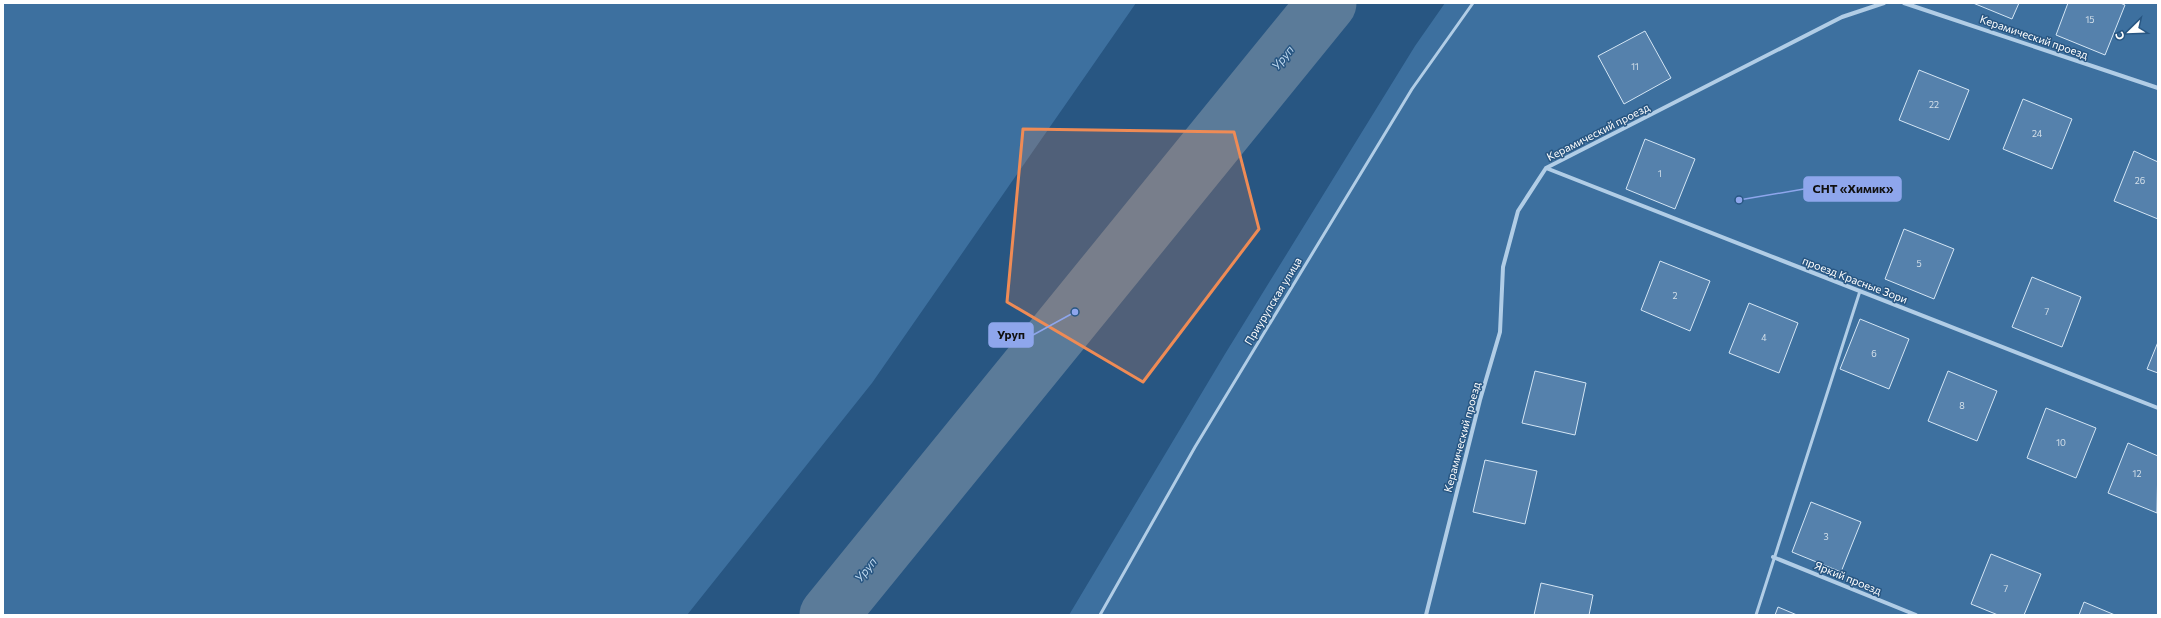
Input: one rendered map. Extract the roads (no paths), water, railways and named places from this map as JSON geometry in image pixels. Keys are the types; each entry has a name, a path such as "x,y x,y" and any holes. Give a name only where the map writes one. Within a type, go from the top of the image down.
{"street":[{"name":"Керамический проезд","path":"1426,615 1480,400 1500,332 1503,267 1514,225 1518,211 1546,168 1842,17 1884,3"},
{"name":"Керамический проезд","path":"1904,3 2158,88"},
{"name":"проезд Красные Зори","path":"1546,168 2158,408"},
{"name":"Яркий проезд","path":"1773,557 1916,615"}],"lane":[{"name":"Приурупская улица","path":"1100,615 1195,447 1408,96 1473,3"},
{"path":"1756,615 1773,557 1860,291"}],"waterway":[{"name":"Уруп","path":"829,615 1327,3"}],"place":[{"name":"СНТ «Химик»","path":"1739,200"},
{"name":"Уруп","path":"1075,312"}]}
